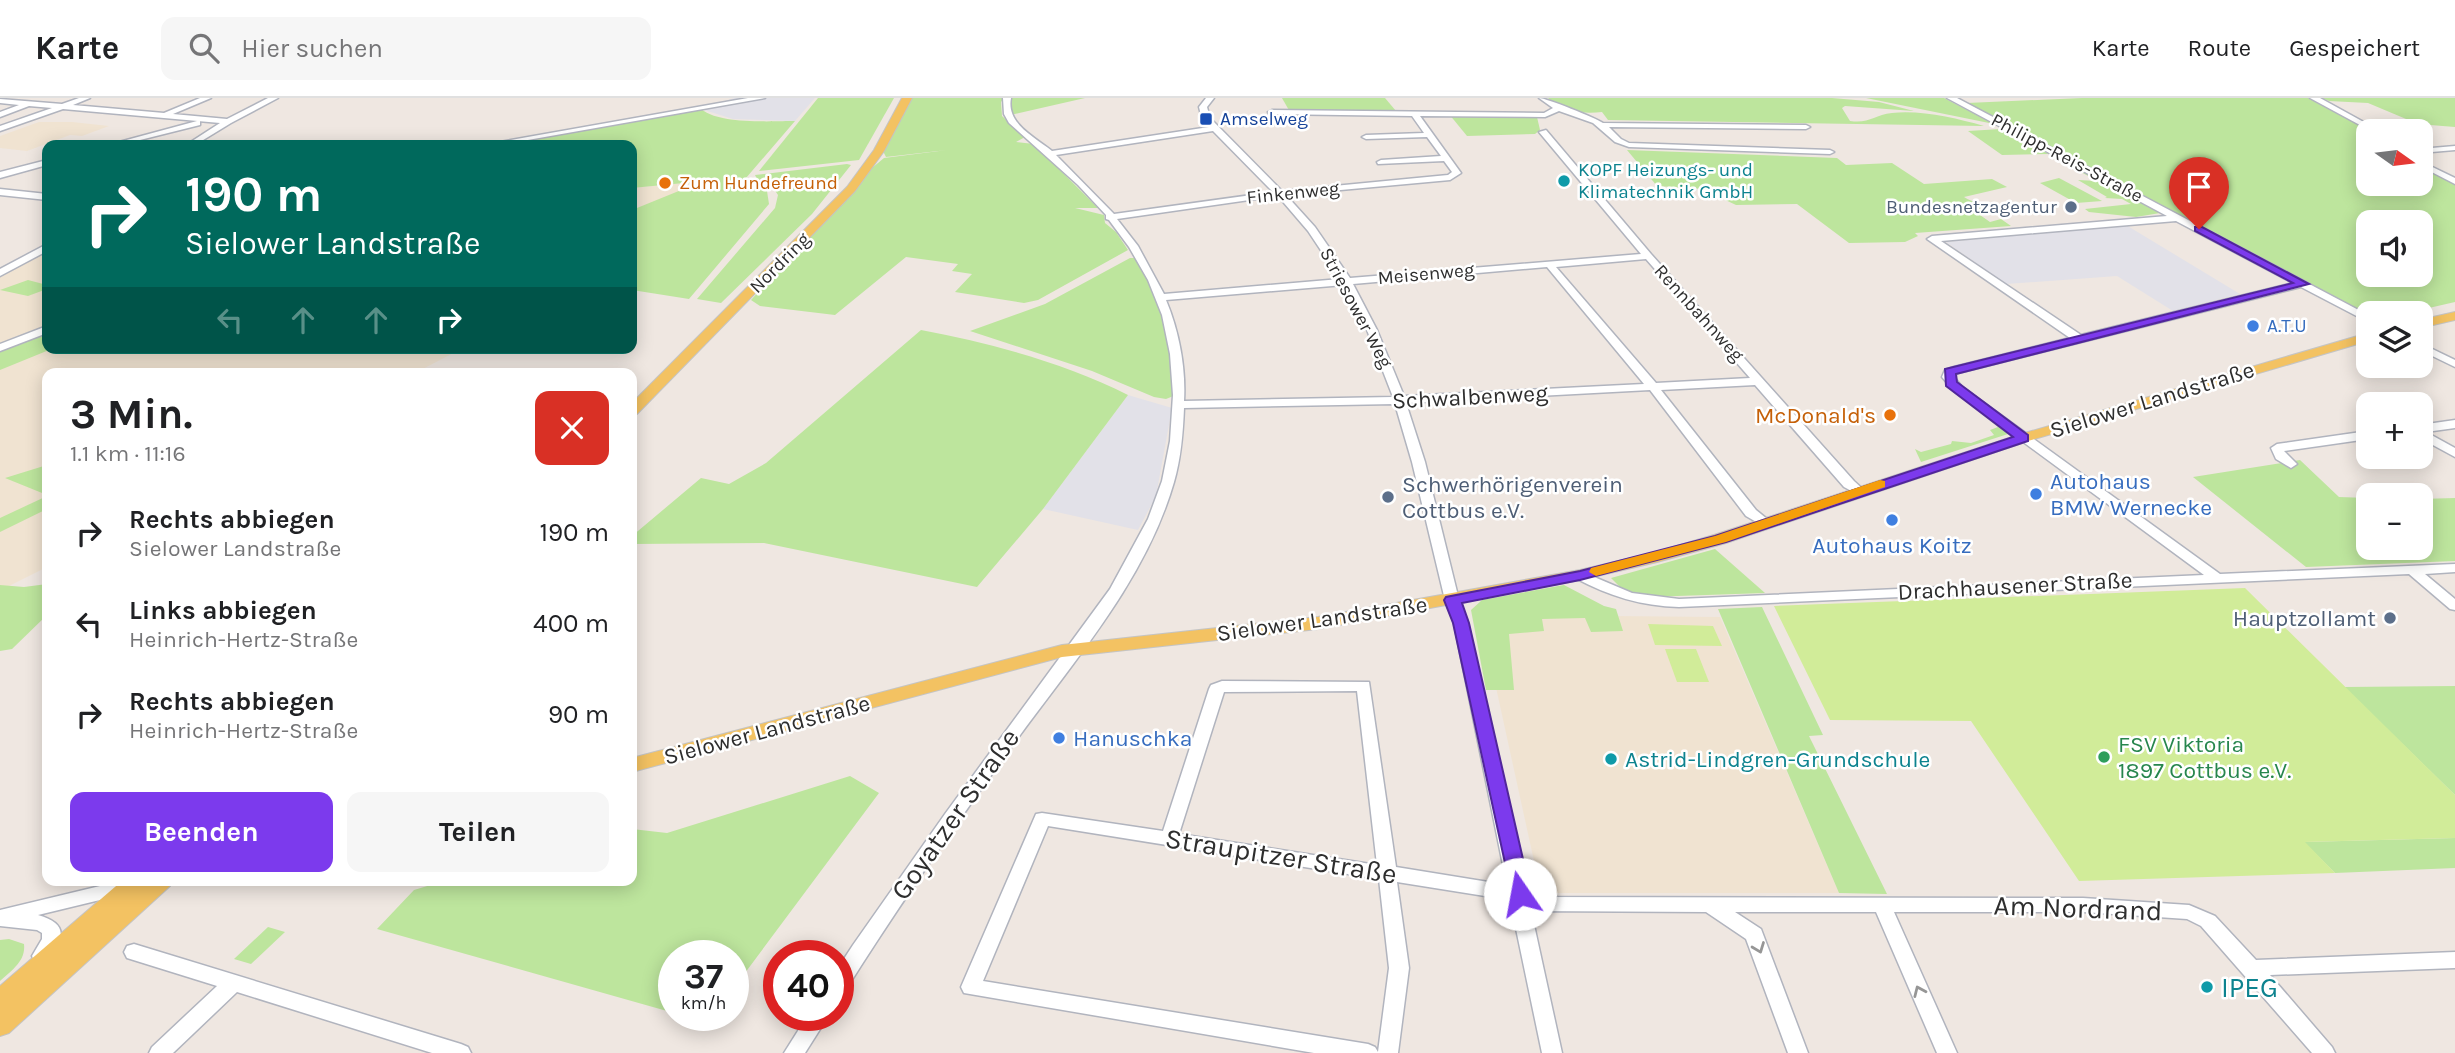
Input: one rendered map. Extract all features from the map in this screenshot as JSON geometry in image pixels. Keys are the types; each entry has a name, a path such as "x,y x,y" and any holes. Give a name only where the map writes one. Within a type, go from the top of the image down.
{"main road":[{"name":"Nordring","path":"637,406 851,189 879,151 906,98"},
{"path":"2433,321 2455,316"},
{"name":"Sielower Landstraße","path":"637,764 1078,648 1288,628 1580,576 1720,539 2023,438 2356,341"},
{"path":"0,1001 133,886"},
{"path":"0,1025 155,886"}],"street":[{"path":"0,129 86,98"},
{"path":"163,115 207,98"},
{"path":"198,140 274,98"},
{"path":"516,140 761,98"},
{"name":"Goyatzer Straße","path":"854,961 953,816 1061,666 1078,648 1139,552 1163,496 1176,444 1180,405 1178,356 1163,297 1136,251 1109,216 1050,154 1006,116 1004,106 1007,98"},
{"path":"1050,154 1214,129 1203,110 1210,98"},
{"path":"1544,98 1557,109 1580,114 1603,125 1619,143 1629,145 1830,152"},
{"name":"Philipp-Reis-Straße","path":"1951,98 2356,312"},
{"path":"2314,98 2356,121"},
{"path":"0,101 228,121"},
{"path":"0,115 31,104"},
{"path":"1502,105 1508,112"},
{"path":"1272,112 1414,113 1430,109 1545,115 1557,109"},
{"path":"1414,113 1445,158"},
{"path":"131,140 197,123"},
{"path":"1603,125 1806,127"},
{"name":"Striesower Weg","path":"1214,129 1283,193 1325,247 1346,281 1378,344 1401,400 1418,453 1452,600"},
{"name":"Rennbahnweg","path":"1543,132 1647,256 1858,491"},
{"path":"1366,137 1429,135"},
{"path":"2433,149 2455,148"},
{"path":"1381,162 1445,158"},
{"name":"Finkenweg","path":"1109,216 1283,193 1450,177 1457,173 1445,158"},
{"path":"0,175 42,163"},
{"path":"2433,170 2455,181"},
{"path":"0,191 42,196"},
{"path":"2078,338 1932,239 2178,218"},
{"path":"0,273 42,250"},
{"name":"Meisenweg","path":"1163,297 1647,256"},
{"path":"0,264 12,267"},
{"path":"1549,264 1654,387 1751,513 1765,523"},
{"path":"2214,576 1951,383 1950,372 2303,284"},
{"path":"0,348 42,331"},
{"path":"2433,353 2455,364"},
{"name":"Schwalbenweg","path":"1180,405 1401,400 1759,382"},
{"path":"2433,428 2455,424"},
{"path":"2291,464 2280,456 2277,447 2356,437"},
{"path":"2433,439 2455,453"},
{"name":"Drachhausener Straße","path":"1580,576 1618,596 1669,603 2214,576 2455,568"},
{"path":"2412,569 2455,606"},
{"path":"1452,600 1461,623 1552,1053"},
{"path":"1169,839 1217,689 1234,686 1364,686 1399,968 1388,1053"},
{"name":"Straupitzer Straße","path":"1368,1053 971,987 1042,820 1388,872 1521,899"},
{"path":"0,917 124,886"},
{"name":"Am Nordrand","path":"1521,899 1709,904 2083,905 2189,912 2208,921 2325,1053"},
{"path":"1709,904 1754,934 1798,1053"},
{"path":"1882,905 1947,1053"},
{"path":"0,917 40,923 54,935 37,961 0,995"},
{"path":"134,952 461,1053"},
{"path":"2252,968 2455,960"},
{"path":"159,1053 233,983"},
{"path":"794,1053 808,1031"}],"shaded area":[{"path":"734,98 815,98 795,121 733,119 701,109"},
{"path":"39,122 109,126 82,136 70,135 57,140 42,140 42,145 27,151 0,148 0,136"},
{"path":"684,183 698,185 637,208 637,188"},
{"path":"2126,225 2240,294 2173,311 2117,276 2006,284 1946,242"},
{"path":"42,254 42,354 451,354 425,368 42,368 42,570 7,587 0,585 0,269 8,272"},
{"path":"1128,395 1172,408 1156,496 1138,530 1043,509"},
{"path":"1498,615 1720,617 1839,893 1541,893 1483,628"}],"green space":[{"path":"818,98 894,98 859,160 759,171"},
{"path":"911,98 1004,98 1001,102 1002,116 1025,137 1016,142 1034,144 1098,208 1075,208 1104,215 1105,223 1116,232 1128,250 1038,300 1024,303 955,292 972,274 952,271 958,264 906,257 835,315 760,306 751,300 866,173 884,158 947,150 886,157 883,151"},
{"path":"1007,98 1085,98 1006,116"},
{"path":"1282,98 1385,98 1396,111 1290,112"},
{"path":"1548,98 1832,98 1879,102 1914,111 1845,106 1842,108 1850,121 1862,121 1892,113 1915,113 1984,126 1608,120 1602,112 1573,111"},
{"path":"1866,98 1944,98 1994,124"},
{"path":"2082,98 2308,98 2356,123 2356,196 2433,196 2433,172 2455,184 2455,302 2433,307 2433,301 2356,301 2356,309 1967,103"},
{"path":"2322,98 2455,98 2455,127 2433,125 2433,119 2406,119 2368,103 2329,101"},
{"path":"699,107 707,113 730,119 795,121 746,178 767,191 769,204 689,299 637,291 637,208 696,184 637,188 637,140 509,140"},
{"path":"1449,114 1537,117 1540,130 1535,134 1467,136"},
{"path":"2001,129 2049,154 2002,155 1968,131"},
{"path":"1627,150 1837,158 1846,165 1892,163 1924,184 1992,179 2007,187 1964,197 1992,209 1970,208 1990,222 2001,219 2011,226 1915,233 1918,236 1905,242 1849,243 1797,204 1736,205 1702,189 1657,186"},
{"path":"851,165 812,214 721,303 697,299 775,208 778,195 755,175"},
{"path":"2081,172 2086,172 2160,213 2136,217 2089,212 2085,209 2131,204 2122,199 2105,198 2107,197 2078,180 2097,181"},
{"path":"2059,178 2102,201 2076,203 2040,183"},
{"path":"1130,258 1135,258 1158,297 1167,326 1176,395 1166,399 1154,397 1092,371 970,331 1045,304"},
{"path":"28,280 42,284 42,291 28,296 0,290"},
{"path":"921,330 1027,355 1079,373 1128,395 1043,509 977,587 764,543 637,544 637,532 701,478 729,484 766,463"},
{"path":"42,334 42,353 0,370 0,350"},
{"path":"1975,409 2008,434 1921,462 1915,449 1921,452 1951,444 1952,441 1971,443 1994,435 1990,430 1998,427"},
{"path":"2300,460 2339,497 2356,498 2356,560 2433,560 2433,499 2455,498 2455,561 2306,567 2193,477"},
{"path":"42,467 42,493 5,478"},
{"path":"42,498 42,511 0,532 0,518"},
{"path":"1715,549 1765,593 1648,597 1623,590 1611,578"},
{"path":"0,585 24,587 42,585 42,620 12,649 0,651"},
{"path":"1564,585 1604,606 1616,609 1623,631 1591,632 1585,618 1542,619 1544,631 1509,634 1514,690 1486,690 1471,610 1482,600"},
{"path":"2245,588 2455,795 2455,838 2305,842 2335,873 2079,881 1971,721 1830,720 1774,606"},
{"path":"1762,607 1823,735 1809,736 1887,894 1839,893 1718,609"},
{"path":"1648,624 1713,626 1722,646 1655,645"},
{"path":"1665,649 1696,649 1709,682 1677,682"},
{"path":"2455,686 2455,795 2344,687"},
{"path":"850,776 879,793 770,940 763,940 763,949 749,968 749,940 658,940 658,1008 377,929 414,890 427,886 637,886 637,830 667,833"},
{"path":"2455,838 2455,868 2335,873 2304,842"},
{"path":"268,927 285,932 251,964 234,959"},
{"path":"9,939 24,944 23,955 17,965 0,981 0,940"}],"slow traffic":[{"path":"1596,572 1720,539 1880,484"}],"place":[{"name":"Amselweg","path":"1206,119"},
{"name":"KOPF Heizungs- und Klimatechnik GmbH","path":"1564,181"},
{"name":"Zum Hundefreund","path":"665,183"},
{"name":"Bundesnetzagentur","path":"2071,207"},
{"name":"A.T.U","path":"2253,326"},
{"name":"McDonald's","path":"1890,415"},
{"name":"Autohaus BMW Wernecke","path":"2036,494"},
{"name":"Schwerhörigenverein Cottbus e.V.","path":"1388,497"},
{"name":"Autohaus Koitz","path":"1892,520"},
{"name":"Hauptzollamt","path":"2390,618"},
{"name":"Hanuschka","path":"1059,738"},
{"name":"FSV Viktoria 1897 Cottbus e.V.","path":"2104,757"},
{"name":"Astrid-Lindgren-Grundschule","path":"1611,759"},
{"name":"IPEG","path":"2207,987"}],"route":[{"path":"1520,894 1461,623 1452,600 1580,576 1720,539 2023,438 1951,383 1948,377 1950,372 2303,284 2199,229"}]}
